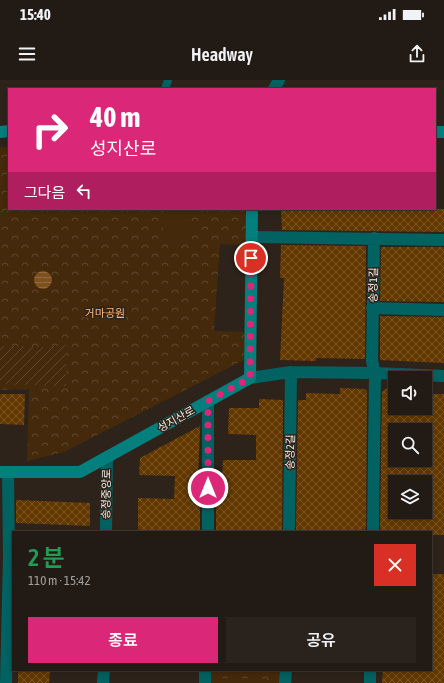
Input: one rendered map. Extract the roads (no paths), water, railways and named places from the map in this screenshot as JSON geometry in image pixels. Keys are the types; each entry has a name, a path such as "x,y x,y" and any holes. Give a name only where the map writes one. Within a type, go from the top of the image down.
{"street":[{"path":"252,210 250,378 291,372 376,373 444,376"},
{"path":"252,237 444,240"},
{"name":"송정1길","path":"374,238 372,308 444,310"},
{"path":"372,308 372,361 376,373 374,531"},
{"name":"송정2길","path":"289,531 291,372"},
{"name":"성지산로","path":"6,683 9,558 4,472 80,472 250,378"},
{"path":"208,401 208,531"},
{"name":"송정중앙로","path":"106,531 107,456"},
{"path":"104,671 104,683"},
{"path":"205,671 205,683"},
{"path":"285,683 286,671"},
{"path":"370,671 370,683"}],"park label":[{"name":"거마공원","path":"105,313"}]}
